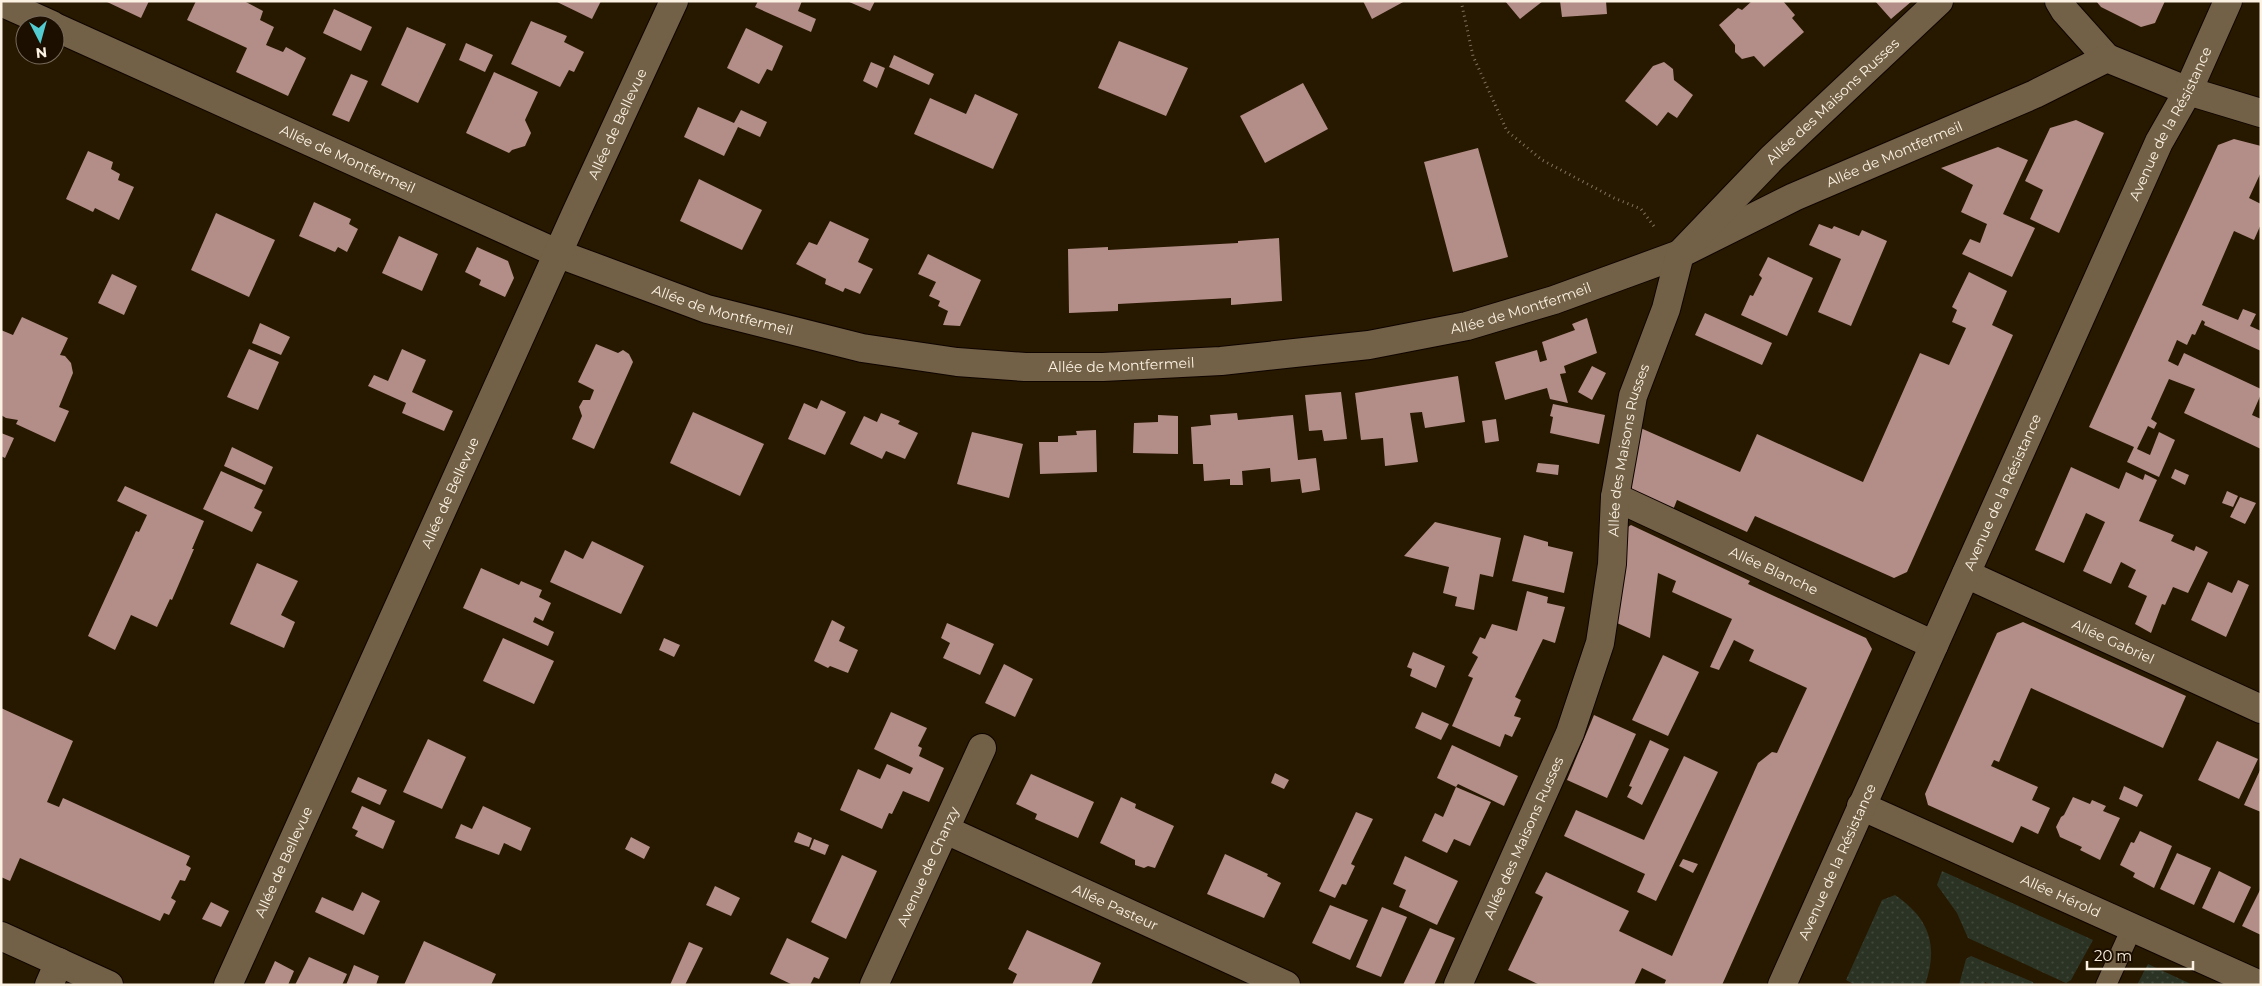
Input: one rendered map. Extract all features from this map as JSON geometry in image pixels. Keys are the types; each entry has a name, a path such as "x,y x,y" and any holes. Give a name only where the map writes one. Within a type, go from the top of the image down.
{"street":[{"name":"Allée de Bellevue","path":"228,985 674,1"},
{"name":"Allée des Maisons Russes","path":"1458,985 1570,733 1597,652 1612,564 1615,497 1633,396 1666,309 1680,254 1772,158 1939,1"},
{"path":"2059,1 2065,11 2107,58 2188,91 2261,113"},
{"name":"Avenue de la Résistance","path":"1782,985 2159,142 2188,91 2228,1"},
{"name":"Allée de Montfermeil","path":"1,2 38,15"},
{"name":"Allée de Montfermeil","path":"65,27 559,254 707,309 862,348 957,362 1025,368 1103,367 1221,361 1369,345 1467,326 1554,300 1680,254 1794,197 2035,94 2107,58"},
{"name":"Allée Blanche","path":"1615,497 1934,645"},
{"name":"Allée Gabriel","path":"1966,574 2261,710"},
{"name":"Avenue de Chanzy","path":"874,985 982,748"},
{"name":"Allée Hérold","path":"1861,806 2260,985"},
{"name":"Allée Pasteur","path":"946,830 1286,985"},
{"path":"1,936 54,973 109,985"}],"lane":[{"path":"2106,985 2132,928"}],"path":[{"path":"1461,1 1473,56 1507,131 1542,160 1614,198 1641,209 1654,223 1658,232 1650,236"}],"green space":[{"path":"1942,871 2093,940 2071,980 2066,983 1968,938 1957,913 1937,885"},
{"path":"1895,895 1916,913 1928,934 1931,945 1931,957 1925,985 1855,985 1846,980 1882,900"},
{"path":"1971,956 2033,982 2034,985 1991,985 1985,982 1984,985 1959,985 1966,959"},
{"path":"2148,964 2193,985 2137,985"}],"building":[{"path":"105,1 149,1 141,18"},
{"path":"196,1 244,1 263,11 260,20 274,27 266,45 283,52 286,47 306,58 288,96 236,72 247,48 187,20"},
{"path":"555,1 601,1 592,19"},
{"path":"758,1 802,1 798,11 816,19 811,32 755,7"},
{"path":"847,1 875,1 870,11"},
{"path":"1363,1 1405,1 1372,19"},
{"path":"1505,1 1543,1 1520,19"},
{"path":"1560,1 1606,1 1607,14 1562,17"},
{"path":"1752,1 1783,1 1795,15 1792,18 1804,32 1764,67 1754,56 1742,59 1735,52 1735,45 1719,25 1738,8 1742,10"},
{"path":"1875,1 1912,1 1891,19"},
{"path":"2096,1 2165,1 2155,23 2141,27 2101,7"},
{"path":"334,9 372,27 361,51 323,33"},
{"path":"531,21 567,36 564,42 584,52 574,72 569,70 560,87 511,64"},
{"path":"407,27 446,44 418,103 381,85"},
{"path":"746,28 783,46 772,71 767,69 759,84 727,68"},
{"path":"1119,41 1188,68 1166,116 1098,88"},
{"path":"466,43 493,55 485,72 459,60"},
{"path":"894,55 934,74 929,85 889,67"},
{"path":"871,62 885,68 877,88 863,81"},
{"path":"1664,62 1673,69 1674,80 1693,95 1677,118 1668,112 1657,126 1625,101 1653,66"},
{"path":"494,72 538,92 525,120 531,133 525,146 512,150 509,153 466,133"},
{"path":"351,74 368,81 349,122 332,115"},
{"path":"1303,83 1328,129 1265,163 1240,116"},
{"path":"975,94 1018,114 993,169 914,134 930,98 966,114"},
{"path":"698,107 734,123 741,110 767,122 760,137 738,127 724,156 684,137"},
{"path":"2076,120 2104,133 2059,233 2030,219 2043,190 2025,181 2050,128"},
{"path":"2234,139 2261,146 2261,172 2249,198 2261,204 2261,224 2254,240 2234,231 2202,305 2238,320 2243,309 2256,314 2250,326 2261,331 2261,351 2204,325 2205,322 2202,320 2195,335 2192,334 2187,345 2177,340 2168,361 2178,366 2184,353 2261,389 2261,394 2252,415 2261,419 2261,449 2184,413 2195,389 2169,379 2151,419 2157,423 2154,429 2148,426 2137,449 2150,455 2159,432 2175,440 2159,477 2127,462 2134,447 2089,427 2218,145"},
{"path":"1998,147 2028,160 2003,214 2035,228 2012,277 1962,254 1970,239 1980,243 1987,224 1961,212 1973,185 1941,168"},
{"path":"1478,148 1508,257 1453,272 1424,162"},
{"path":"88,151 113,162 111,169 120,174 118,180 134,187 119,220 95,208 93,212 66,199"},
{"path":"699,179 762,210 742,250 680,221"},
{"path":"314,202 351,219 349,224 358,229 347,252 338,247 335,252 299,236"},
{"path":"216,213 275,240 249,297 191,270"},
{"path":"830,221 869,239 858,262 873,269 860,294 845,288 843,292 825,284 826,279 796,264 809,242 817,245"},
{"path":"1819,224 1832,229 1834,226 1859,236 1862,230 1887,241 1851,326 1818,312 1841,259 1809,245"},
{"path":"399,236 438,254 422,291 382,273"},
{"path":"1279,238 1282,301 1231,305 1231,298 1118,304 1118,311 1069,313 1068,249 1108,247 1108,250 1238,243 1238,241"},
{"path":"477,247 508,261 514,278 505,297 479,285 481,280 465,272"},
{"path":"928,254 981,280 960,326 943,325 948,311 938,306 940,301 929,296 936,282 918,274"},
{"path":"1768,257 1813,278 1787,336 1741,315 1750,295 1753,296 1762,278 1759,275"},
{"path":"1969,272 2007,291 1992,325 2013,335 1907,572 1894,578 1755,516 1747,532 1677,500 1673,510 1627,490 1636,426 1740,472 1757,434 1863,482 1920,353 1949,365 1966,328 1952,322 1957,310 1952,307"},
{"path":"112,274 137,286 124,315 98,303"},
{"path":"1705,313 1772,343 1762,365 1695,335"},
{"path":"22,317 68,338 60,355 65,356 71,363 73,373 59,407 69,411 55,442 16,424 18,420 1,415 1,330 13,335"},
{"path":"1587,318 1597,353 1564,366 1566,373 1560,374 1568,403 1550,399 1547,388 1505,400 1495,362 1537,350 1540,362 1547,360 1542,342 1575,330 1572,324"},
{"path":"260,323 290,337 281,355 252,343"},
{"path":"596,344 618,353 623,350 629,354 633,362 594,449 572,439 582,416 579,407 583,400 590,400 594,390 578,382"},
{"path":"249,349 279,362 258,410 227,397"},
{"path":"402,349 426,360 412,392 453,411 444,431 402,413 406,403 368,386 374,375 388,381"},
{"path":"1592,366 1606,373 1592,400 1578,392"},
{"path":"1458,376 1465,422 1425,428 1422,412 1410,413 1418,462 1385,466 1383,438 1361,440 1355,393"},
{"path":"1341,392 1347,439 1324,441 1322,430 1309,431 1305,395"},
{"path":"821,400 846,412 825,455 788,439 804,403 817,409"},
{"path":"1553,404 1605,415 1599,444 1550,433 1553,417 1550,416"},
{"path":"693,412 764,444 740,496 670,463"},
{"path":"881,413 900,421 898,424 918,433 905,459 886,451 882,459 850,444 864,416 877,422"},
{"path":"1237,413 1238,420 1293,415 1298,460 1316,458 1320,490 1302,493 1300,479 1271,482 1270,468 1242,471 1243,485 1230,485 1230,479 1204,481 1203,464 1193,464 1191,427 1211,425 1210,415"},
{"path":"1158,415 1178,416 1178,454 1133,453 1134,423 1158,422"},
{"path":"1496,419 1499,441 1485,443 1482,421"},
{"path":"1096,430 1097,472 1040,474 1039,442 1058,442 1058,436 1077,435 1076,431"},
{"path":"972,432 1023,444 1009,498 957,484"},
{"path":"1,433 14,438 5,458 1,456"},
{"path":"232,447 273,467 265,485 224,466"},
{"path":"1538,463 1559,465 1558,475 1536,472"},
{"path":"2071,467 2119,489 2126,472 2143,480 2145,474 2157,480 2139,521 2174,535 2171,541 2194,551 2196,546 2208,552 2188,593 2173,587 2165,605 2162,604 2151,633 2135,624 2147,596 2128,587 2136,570 2121,562 2111,584 2083,571 2105,522 2086,513 2064,563 2035,550"},
{"path":"2175,469 2189,475 2185,485 2171,478"},
{"path":"221,471 263,490 254,508 262,512 252,532 203,509"},
{"path":"125,486 204,521 172,600 170,599 157,627 131,615 115,650 88,636 136,531 139,532 147,515 117,501"},
{"path":"2227,491 2238,496 2233,507 2222,503"},
{"path":"2240,497 2256,503 2245,524 2230,517"},
{"path":"1435,522 1501,538 1493,577 1480,574 1474,610 1455,606 1457,597 1443,593 1449,567 1404,556"},
{"path":"1631,525 1750,581 1748,584 1866,638 1872,649 1722,985 1664,985 1666,980 1642,968 1634,985 1540,985 1508,970 1543,897 1535,893 1546,872 1629,911 1619,931 1672,956 1758,763 1772,752 1777,753 1807,688 1749,661 1754,650 1734,640 1719,670 1710,667 1732,619 1672,592 1676,581 1658,573 1650,638 1617,623 1626,528"},
{"path":"1524,535 1548,542 1548,546 1573,552 1564,593 1512,581"},
{"path":"592,541 644,566 621,614 550,582 565,550 583,559"},
{"path":"257,563 298,581 281,615 295,622 284,648 230,624"},
{"path":"481,568 519,585 521,581 542,590 539,597 551,603 543,621 535,617 533,622 554,632 548,646 463,608"},
{"path":"2238,580 2249,585 2226,637 2191,620 2208,582 2232,593"},
{"path":"1527,591 1548,597 1547,603 1565,607 1555,643 1543,639 1515,697 1521,700 1514,716 1521,718 1512,737 1505,734 1500,747 1452,726 1473,678 1468,676 1478,657 1472,653 1480,637 1485,639 1492,624 1517,631"},
{"path":"832,620 845,627 839,641 858,650 848,673 830,666 828,668 814,661"},
{"path":"2023,622 2186,696 2163,748 2031,688 1999,762 1994,760 1991,766 2038,787 2032,800 2050,808 2038,834 2021,826 2013,843 1928,805 1925,794 1997,633"},
{"path":"947,623 994,644 980,675 943,658 950,643 941,638"},
{"path":"503,638 554,661 534,704 483,681"},
{"path":"664,638 680,645 674,657 659,650"},
{"path":"1413,652 1445,666 1436,688 1410,676 1412,669 1407,667"},
{"path":"1663,655 1699,672 1668,736 1632,720"},
{"path":"1004,664 1033,679 1015,717 985,703"},
{"path":"1,708 73,741 47,802 59,807 63,798 190,856 186,865 191,868 185,881 180,880 171,898 176,901 169,915 164,913 160,921 20,858 10,881 1,877"},
{"path":"891,712 927,728 918,746 922,748 919,756 944,768 929,802 903,791 892,814 889,813 882,829 840,810 858,769 880,779 887,764 910,774 913,768 874,749"},
{"path":"1422,712 1449,724 1441,740 1415,728"},
{"path":"1594,715 1636,734 1607,798 1567,780"},
{"path":"428,739 466,757 442,809 403,792"},
{"path":"1650,740 1669,749 1642,805 1627,797 1632,787 1629,786"},
{"path":"2217,741 2258,759 2239,799 2198,780"},
{"path":"1452,745 1518,776 1504,806 1458,784 1456,787 1437,778"},
{"path":"1684,756 1718,772 1656,901 1637,892 1645,874 1564,836 1576,810 1644,840"},
{"path":"2261,768 2261,812 2244,805"},
{"path":"1275,773 1289,780 1284,789 1271,783"},
{"path":"1031,774 1094,802 1078,838 1035,819 1037,814 1016,804"},
{"path":"358,777 387,790 380,805 351,792"},
{"path":"2124,786 2143,795 2137,807 2119,799"},
{"path":"1456,787 1491,802 1470,846 1454,839 1447,853 1422,841 1435,813 1443,817"},
{"path":"1121,797 1136,804 1135,808 1174,826 1155,868 1148,866 1144,868 1135,865 1135,860 1100,843"},
{"path":"2073,797 2090,804 2092,800 2106,806 2103,811 2120,818 2100,860 2080,850 2082,847 2060,837 2056,827"},
{"path":"362,806 395,821 383,849 355,836 358,831 352,828"},
{"path":"483,806 531,828 521,851 504,843 499,855 455,838 461,824 472,829"},
{"path":"1356,812 1373,819 1351,864 1355,866 1346,885 1342,884 1335,898 1319,891"},
{"path":"2140,831 2172,846 2154,888 2133,877 2135,873 2120,865 2131,842 2134,843"},
{"path":"798,832 812,838 809,847 794,842"},
{"path":"631,837 650,847 644,859 625,849"},
{"path":"814,839 829,845 825,855 810,849"},
{"path":"2177,853 2211,868 2194,905 2160,889"},
{"path":"1225,854 1268,874 1267,876 1281,883 1264,918 1207,894"},
{"path":"842,855 877,871 846,939 811,922"},
{"path":"1405,856 1458,881 1437,925 1399,907 1406,890 1393,884"},
{"path":"1683,859 1698,864 1693,873 1679,866"},
{"path":"2219,871 2251,887 2234,923 2202,908"},
{"path":"715,886 740,898 731,916 706,905"},
{"path":"2261,888 2261,935 2242,926"},
{"path":"362,892 380,901 364,935 315,912 322,897 353,911"},
{"path":"211,902 229,911 221,927 202,919"},
{"path":"1330,905 1368,920 1350,960 1312,943"},
{"path":"1382,907 1407,917 1381,977 1356,967"},
{"path":"1430,928 1455,938 1434,985 1403,985"},
{"path":"1027,930 1101,963 1091,985 1012,985 1017,974 1008,969"},
{"path":"787,938 829,958 819,979 814,977 810,985 793,985 770,974"},
{"path":"424,941 496,974 491,985 404,985"},
{"path":"689,942 703,948 685,985 670,985"},
{"path":"309,957 347,974 342,985 295,985"},
{"path":"275,961 294,971 288,985 264,985"},
{"path":"354,965 379,976 376,985 346,985"}]}
